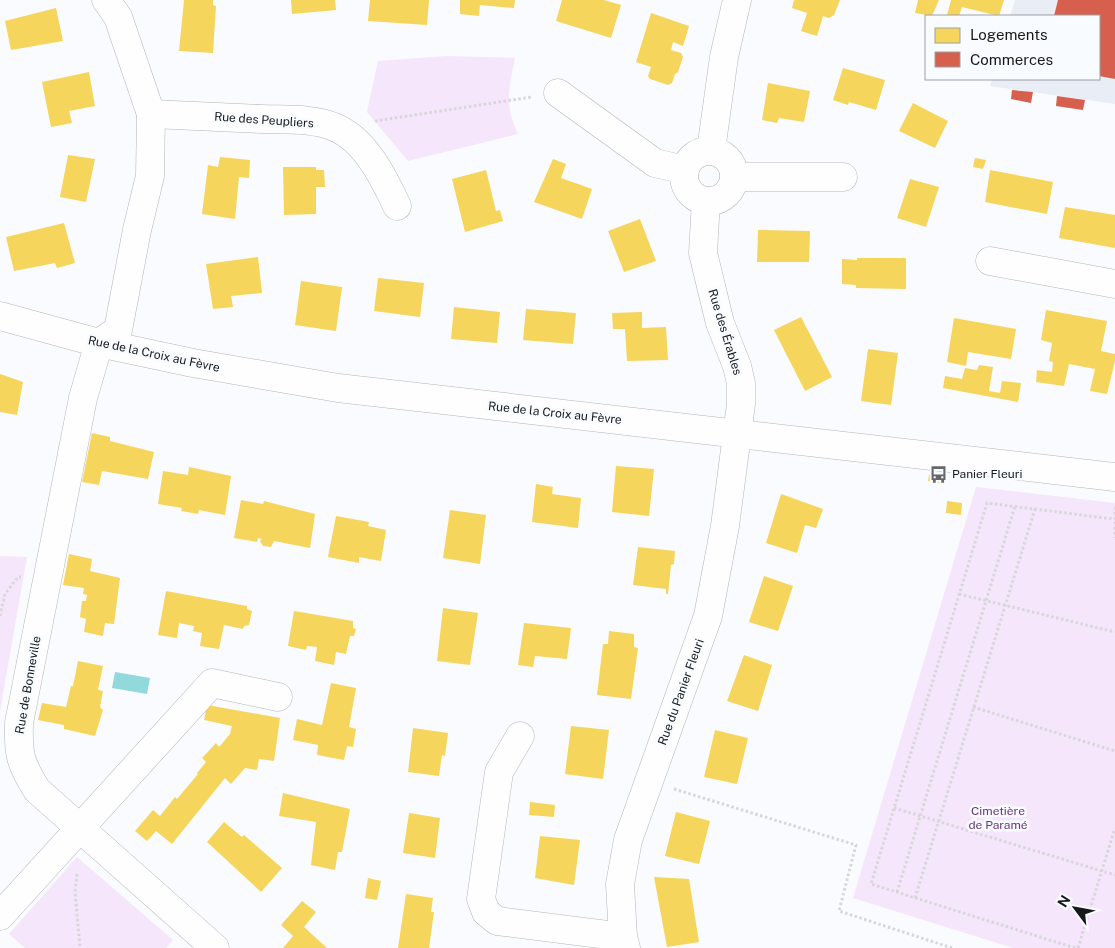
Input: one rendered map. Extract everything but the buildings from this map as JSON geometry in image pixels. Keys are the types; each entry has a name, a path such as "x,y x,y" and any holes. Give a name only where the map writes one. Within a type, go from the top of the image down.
{"street":[{"path":"99,343 118,330 137,230 150,176 151,114 118,17 106,0"},
{"path":"712,150 724,57 736,0"},
{"path":"558,93 655,163 684,170"},
{"name":"Rue des Peupliers","path":"151,114 278,119 335,127 361,146 383,176 397,206"},
{"path":"712,150 724,155 732,164 735,177 730,190 725,195 720,199 706,201 693,196 685,184 684,170 690,159 700,152 712,150"},
{"path":"735,177 843,178"},
{"name":"Rue des Érables","path":"706,201 703,253 720,323 741,384 741,404 736,434"},
{"path":"990,261 1115,284"},
{"name":"Rue de la Croix au Fèvre","path":"0,316 99,343 193,364 338,388 736,434 789,438 1115,477"},
{"name":"Rue de Bonneville","path":"99,343 83,398 19,732 18,752 26,773 37,790 215,948"},
{"name":"Rue du Panier Fleuri","path":"624,942 620,884 628,840 708,616 725,526 736,434"},
{"path":"0,916 212,683 278,697"},
{"path":"520,736 499,772 481,899 486,912 497,921 624,942"}],"path":[{"path":"335,127 558,93"},
{"path":"1114,519 987,503 871,884 1077,948 1115,828"},
{"path":"897,892 1014,506"},
{"path":"1115,507 1115,538"},
{"path":"915,898 1035,509"},
{"path":"959,594 1115,632"},
{"path":"973,707 1115,751"},
{"path":"648,781 856,845 839,911 952,948"},
{"path":"894,808 1115,875"},
{"path":"80,828 75,892 80,948"}],"shaded area":[{"path":"1015,0 1115,0 1115,104 990,86 992,80 1100,80 1100,15 1010,15"}],"green space":[{"path":"446,56 515,58 509,105 518,134 408,161 367,112 378,61"},
{"name":"Cimetière de Paramé","path":"976,487 1115,503 1115,948 1013,948 853,898"},
{"path":"0,556 27,557 0,711"},
{"path":"77,857 173,940 166,948 25,948 9,934"}],"water":[{"path":"115,672 150,678 147,694 112,688"}],"place":[{"name":"Panier Fleuri","path":"938,474"}]}
